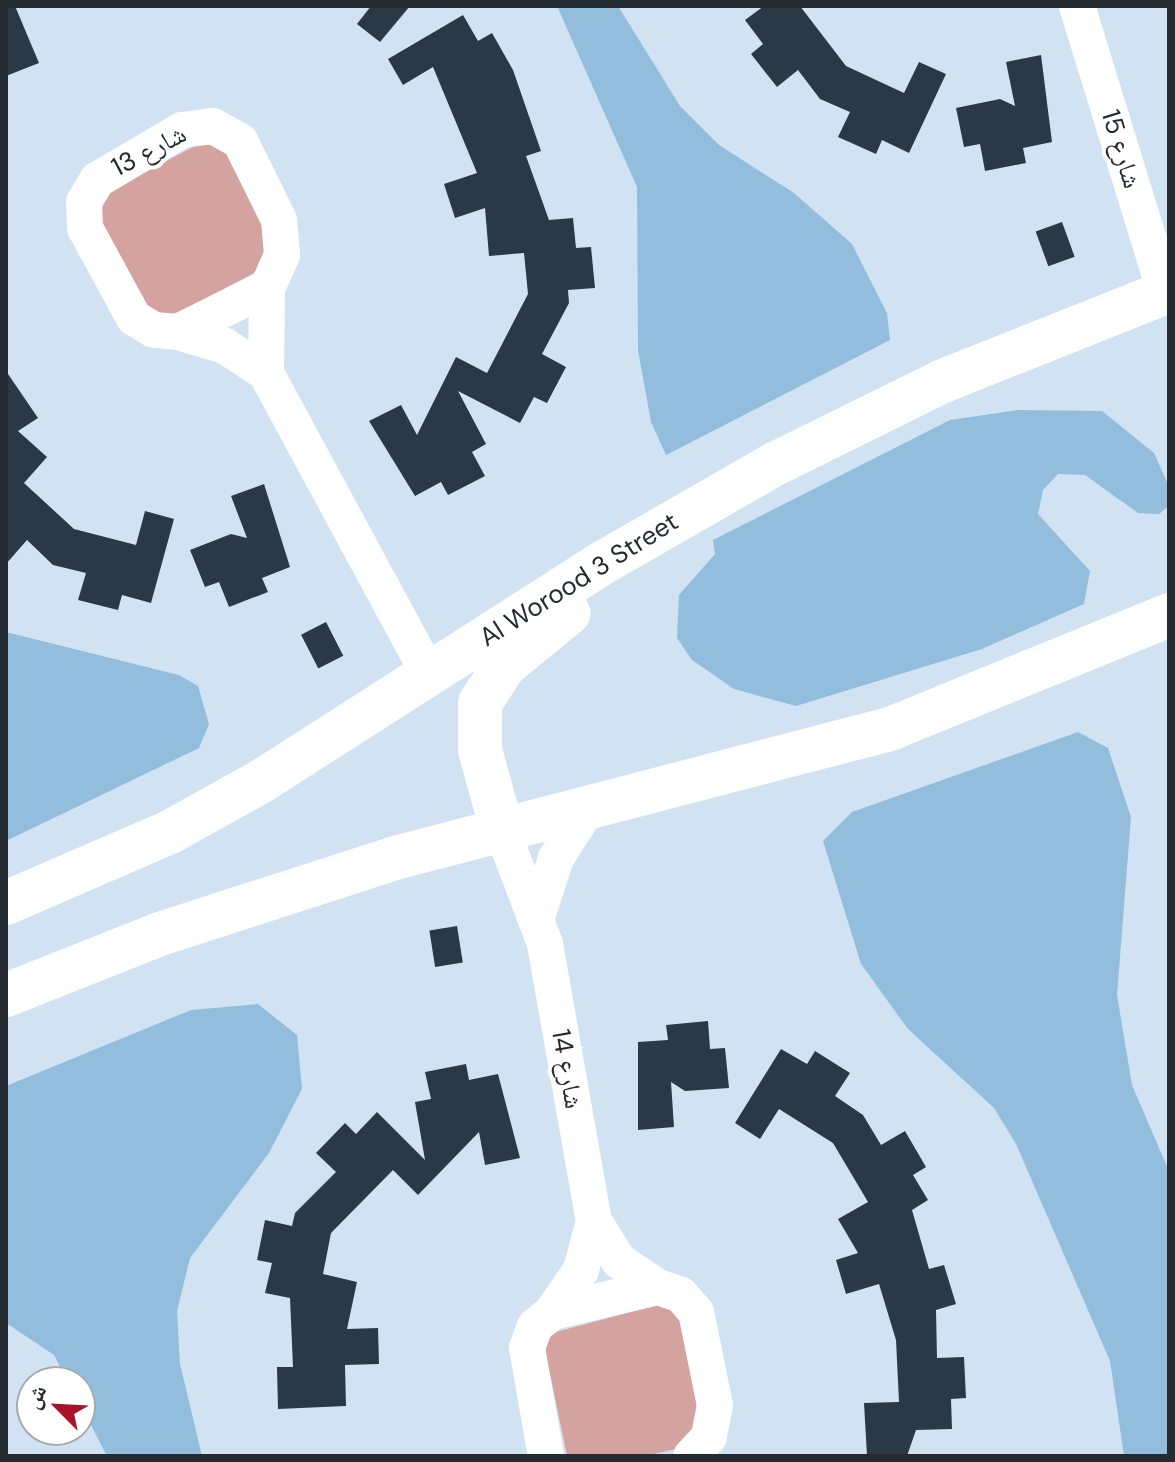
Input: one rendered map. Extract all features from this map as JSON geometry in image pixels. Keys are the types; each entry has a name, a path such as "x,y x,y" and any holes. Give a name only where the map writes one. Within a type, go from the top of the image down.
{"street":[{"name":"شارع 15","path":"1077,6 1167,292"},
{"name":"شارع 13","path":"266,373 267,288 283,238 240,141 213,126 182,130 97,180 83,216 134,318 225,346 266,373 429,675"},
{"path":"178,332 267,288"},
{"name":"Al Worood 3 Street","path":"6,903 170,832 429,675 693,509 943,381 1167,292"},
{"path":"502,830 476,726 489,681 693,509"},
{"path":"6,995 277,894 502,830 890,729 1169,615"},
{"name":"شارع 14","path":"537,917 556,858 588,808"},
{"name":"شارع 14","path":"502,830 537,917 594,1221 619,1261 658,1287 681,1295 696,1312 715,1405 709,1437 691,1456"},
{"name":"شارع 14","path":"546,1456 527,1348 535,1326 552,1312 581,1270 594,1221"},
{"path":"552,1312 658,1287"}],"shaded area":[{"path":"207,140 228,155 270,237 258,271 172,316 148,311 100,221 101,194"},
{"path":"657,1305 680,1314 705,1417 685,1447 645,1456 567,1456 544,1345 552,1333"}],"water":[{"path":"557,6 618,6 680,106 719,145 794,193 852,244 887,313 890,340 666,455 651,422 638,350 637,187"},
{"path":"1018,410 1102,411 1154,453 1167,482 1169,506 1159,514 1138,513 1085,475 1058,474 1043,490 1038,514 1090,571 1084,604 982,649 796,706 734,689 692,660 677,638 679,595 715,554 713,540 950,420"},
{"path":"6,632 179,675 198,686 209,724 199,748 6,841"},
{"path":"1078,732 1108,748 1131,817 1117,995 1132,1085 1169,1171 1169,1456 1124,1456 1110,1361 1016,1144 994,1108 908,1029 861,964 823,841 852,812"},
{"path":"258,1004 297,1035 302,1089 269,1153 190,1258 177,1311 180,1364 202,1456 107,1456 96,1435 96,1366 60,1366 54,1355 6,1323 6,1086 191,1010"}],"building":[{"path":"6,6 15,6 39,63 6,76"},
{"path":"371,6 410,6 380,42 357,24"},
{"path":"764,6 800,6 846,66 904,93 919,62 946,74 909,153 882,140 876,154 838,137 850,112 820,99 798,70 777,87 751,54 763,44 745,20"},
{"path":"463,15 478,41 492,33 513,70 541,151 526,156 549,220 573,218 576,248 591,247 595,288 568,290 569,303 542,354 566,367 547,403 534,397 520,423 458,391 486,444 472,452 485,476 448,495 441,482 415,496 369,421 401,405 417,435 456,357 487,373 528,294 524,253 489,256 485,208 455,218 444,184 477,173 433,67 403,85 388,59"},
{"path":"1041,55 1052,142 1023,148 1026,163 985,171 980,144 964,147 956,108 1000,99 1015,106 1006,62"},
{"path":"1062,222 1075,257 1048,266 1036,232"},
{"path":"6,371 38,418 18,431 47,457 24,483 74,529 136,545 145,511 174,519 151,603 122,595 118,610 78,600 86,573 53,565 27,540 6,564"},
{"path":"264,484 290,567 262,578 268,592 229,607 219,582 205,587 190,550 231,534 247,538 231,496"},
{"path":"326,622 343,656 318,669 301,635"},
{"path":"457,926 463,963 435,967 429,930"},
{"path":"708,1021 710,1049 725,1048 729,1088 685,1091 671,1082 674,1127 638,1130 638,1042 668,1040 666,1025"},
{"path":"781,1049 807,1064 815,1051 850,1073 835,1096 863,1115 881,1145 905,1131 926,1167 913,1175 928,1200 912,1210 929,1269 944,1265 956,1304 936,1310 937,1358 964,1357 966,1398 951,1399 952,1429 916,1430 907,1456 867,1456 864,1403 899,1402 896,1340 879,1284 846,1294 836,1260 858,1253 838,1219 868,1202 833,1143 779,1109 760,1139 735,1123"},
{"path":"466,1064 469,1080 498,1074 520,1158 485,1165 479,1132 418,1195 393,1170 331,1233 323,1274 357,1282 347,1329 378,1328 379,1364 345,1365 346,1406 278,1409 277,1367 293,1367 290,1298 265,1293 272,1263 257,1260 265,1220 292,1226 295,1213 336,1172 316,1153 345,1123 356,1134 377,1112 425,1160 415,1102 431,1099 425,1072"}]}
